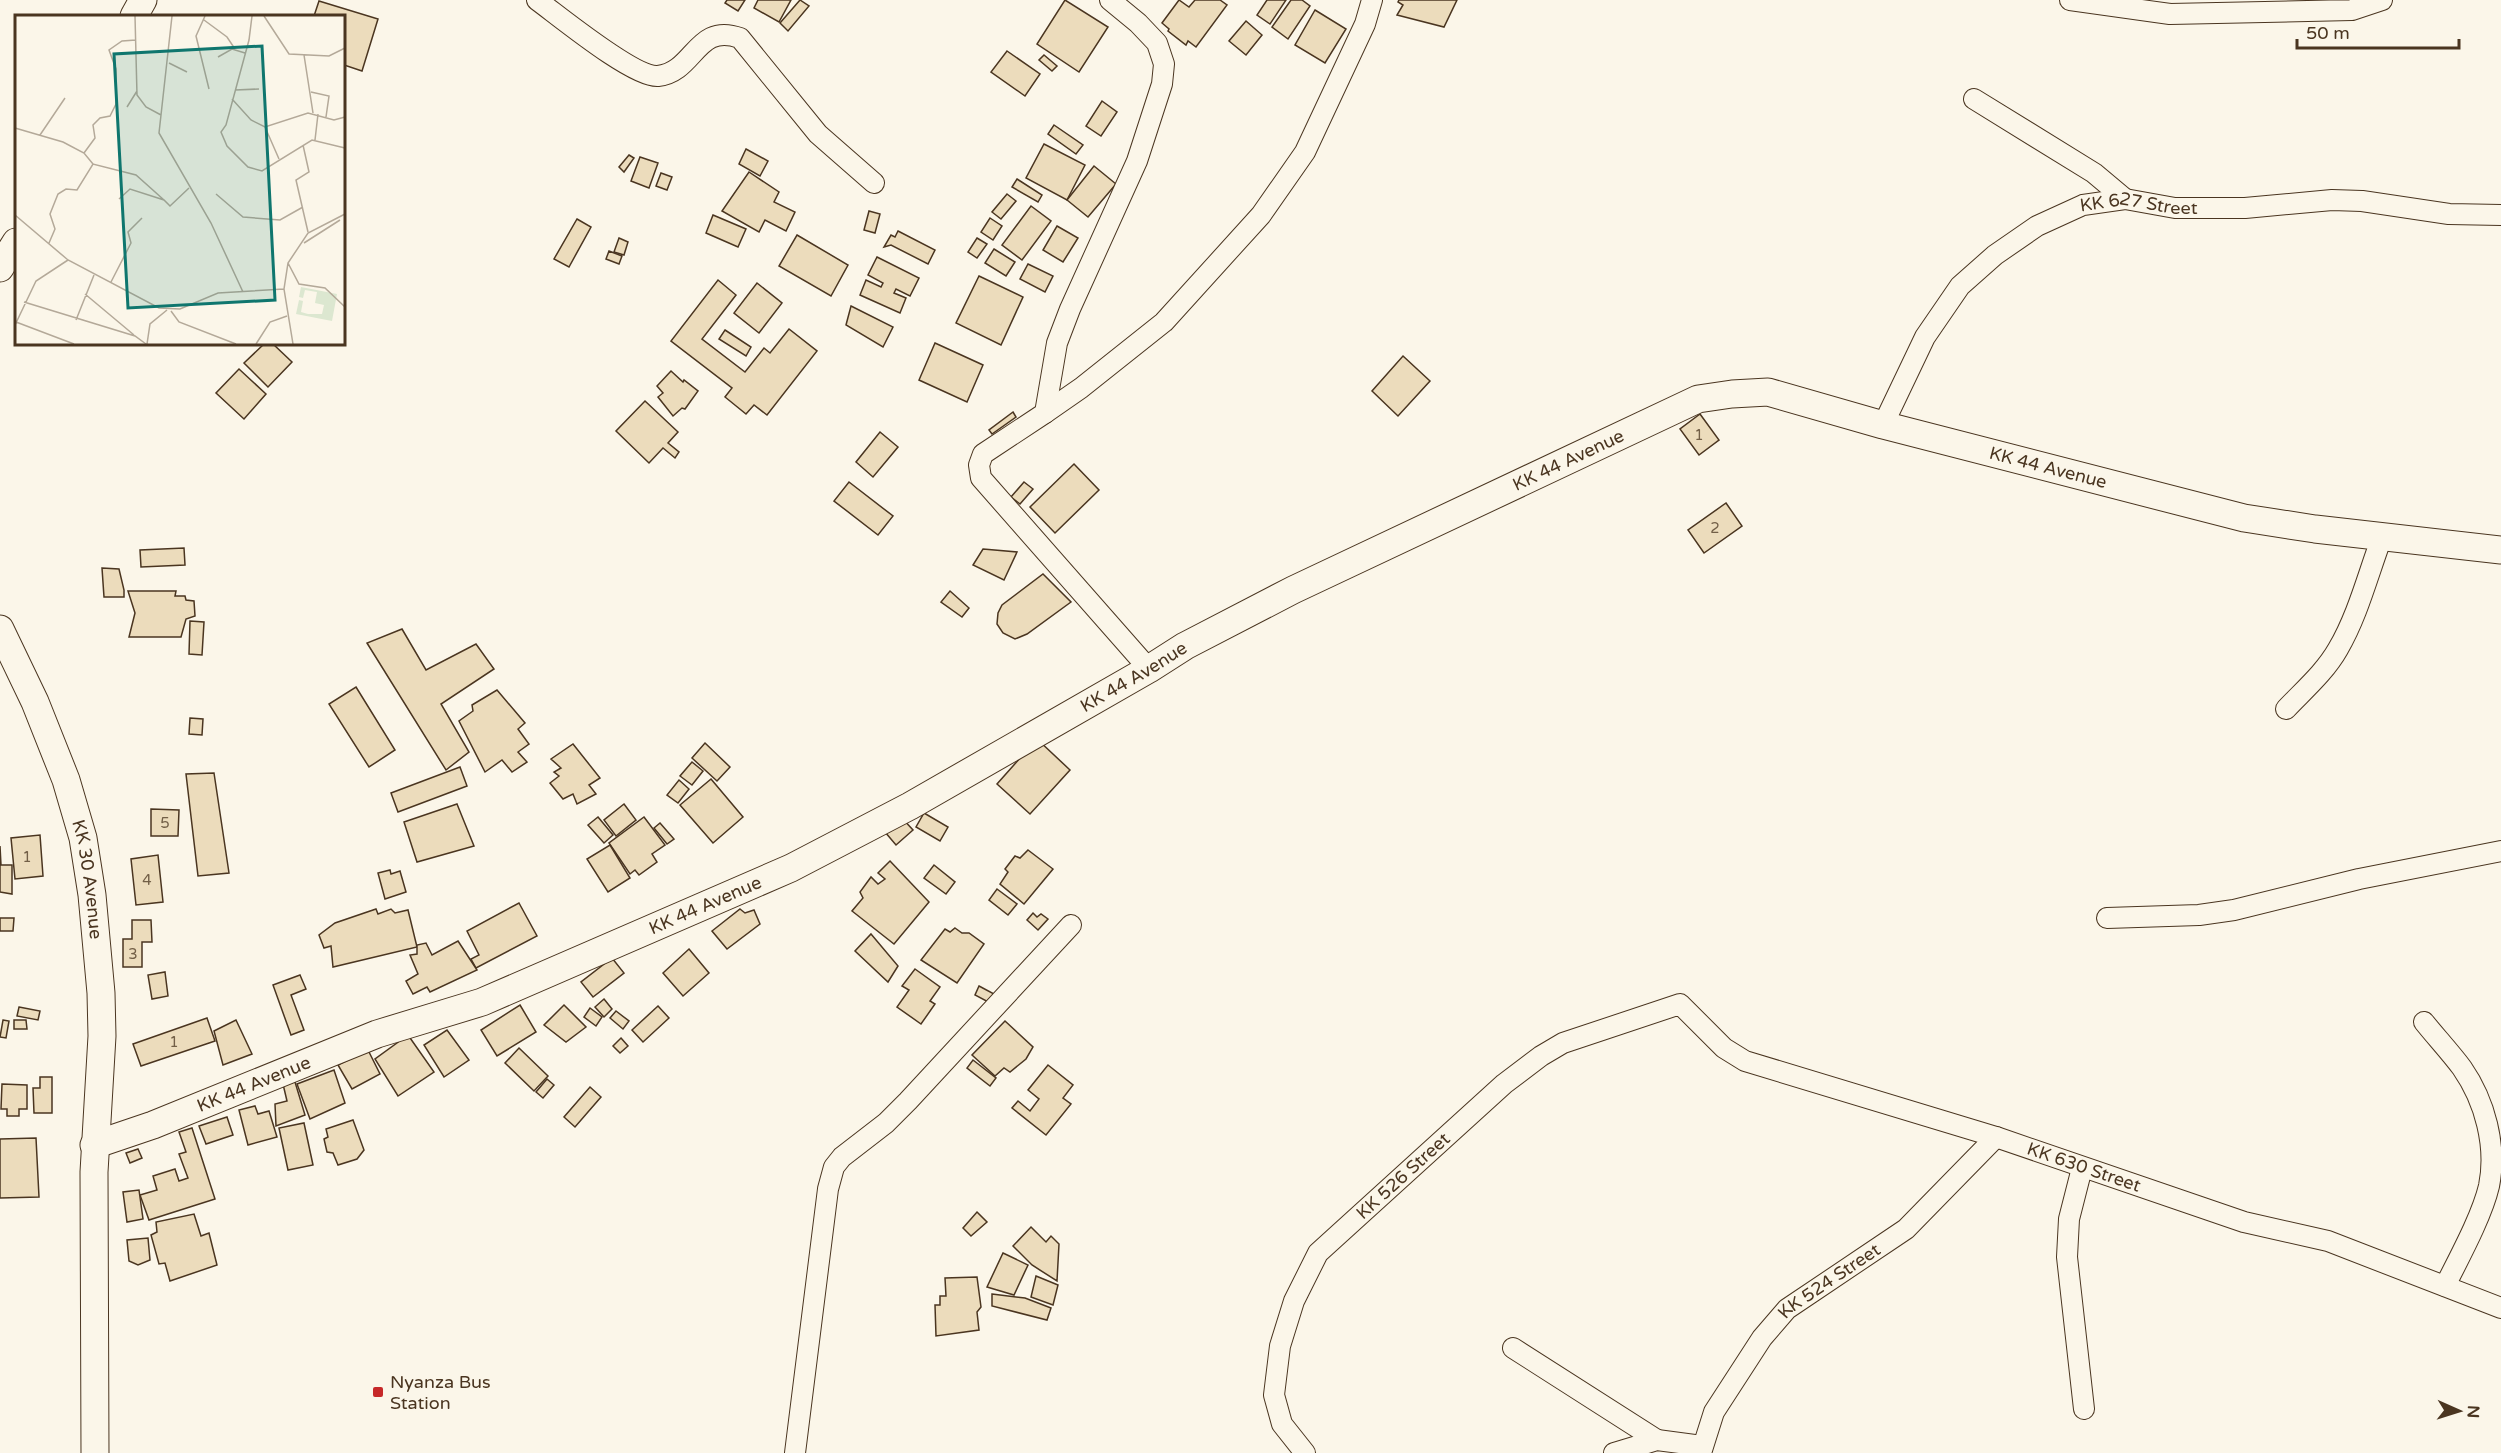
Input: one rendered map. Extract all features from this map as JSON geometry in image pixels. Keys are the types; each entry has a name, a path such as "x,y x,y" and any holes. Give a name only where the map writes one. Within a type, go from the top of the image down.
{"main road":[{"path":"134,15 142,0"},
{"path":"0,268 15,244"},
{"name":"KK 44 Avenue","path":"94,1145 153,1125 377,1034 482,1002 791,868 910,806 1185,646 1293,590 1698,399 1768,392 1883,425 2244,518 2315,529 2501,550"},
{"name":"KK 30 Avenue","path":"0,629 35,702 66,780 83,838 92,895 101,993 102,1036 94,1145"},
{"path":"94,1145 95,1453"}],"street":[{"path":"537,0 635,69 657,76 675,70 714,35 729,33 740,38 818,134 874,183"},
{"path":"1045,413 1057,343 1137,160 1162,84 1164,64 1157,43 1138,23 1110,0"},
{"path":"1149,669 981,478 979,465 983,454 1081,388 1164,322 1261,215 1305,152 1365,24 1372,0"},
{"path":"2070,0 2170,14 2352,10 2382,0"},
{"path":"1974,99 2094,173 2126,199"},
{"name":"KK 627 Street","path":"1883,425 1925,337 1960,286 1995,255 2037,226 2083,205 2126,199 2175,208 2245,208 2342,200 2449,214 2501,215"},
{"path":"2286,709 2320,673 2337,650 2348,629 2382,537"},
{"path":"2106,918 2199,915 2234,910 2359,879 2501,851"},
{"path":"795,1453 828,1189 834,1167 901,1108 1071,925"},
{"name":"KK 630 Street","path":"1680,1004 1724,1048 1745,1061 1996,1137 2244,1222 2328,1241 2501,1308"},
{"name":"KK 526 Street","path":"1305,1453 1282,1424 1274,1395 1280,1346 1294,1301 1318,1254 1504,1084 1541,1056 1563,1043 1680,1004"},
{"path":"2424,1022 2462,1069 2478,1097 2486,1120 2495,1184 2445,1286"},
{"name":"KK 524 Street","path":"1702,1449 1714,1412 1762,1338 1787,1308 1906,1229 1996,1137"},
{"path":"2082,1168 2069,1219 2067,1257 2084,1409"},
{"path":"1513,1348 1657,1440 1702,1449"},
{"path":"1614,1453 1657,1440"}],"building":[{"path":"727,0 745,0 738,11 725,3"},
{"path":"758,0 791,0 779,22 754,8"},
{"path":"800,0 809,6 788,31 780,23"},
{"path":"1065,0 1108,27 1079,72 1037,44"},
{"path":"1179,0 1189,7 1195,0 1220,0 1227,5 1196,47 1188,41 1186,45 1168,31 1169,29 1162,23"},
{"path":"1267,0 1286,0 1270,24 1257,15"},
{"path":"1291,0 1302,0 1310,6 1288,39 1272,27"},
{"path":"1399,0 1457,0 1444,27 1397,15 1403,5 1398,2"},
{"path":"319,1 378,19 362,71 345,65 345,15 314,15"},
{"path":"1315,10 1346,29 1325,63 1295,45"},
{"path":"1246,21 1262,35 1246,55 1229,41"},
{"path":"1007,51 1040,74 1025,96 991,72"},
{"path":"1044,55 1057,66 1052,71 1039,60"},
{"path":"1102,101 1117,112 1101,136 1086,126"},
{"path":"1054,125 1083,145 1076,154 1048,134"},
{"path":"1044,144 1085,165 1067,200 1026,178"},
{"path":"746,149 768,161 760,176 739,164"},
{"path":"629,155 634,158 624,172 619,167"},
{"path":"640,157 658,163 649,188 631,181"},
{"path":"1094,166 1116,184 1088,217 1067,200"},
{"path":"749,172 779,192 774,202 795,212 786,231 765,220 759,232 722,211"},
{"path":"661,173 672,177 667,190 656,186"},
{"path":"1017,179 1042,195 1038,202 1012,187"},
{"path":"1007,194 1016,201 1001,219 992,212"},
{"path":"1031,206 1051,221 1022,260 1002,245"},
{"path":"869,211 880,214 875,233 864,230"},
{"path":"713,215 746,229 738,247 706,233"},
{"path":"990,218 1002,226 993,240 981,232"},
{"path":"577,219 591,227 569,267 554,259"},
{"path":"1057,226 1078,238 1063,262 1043,250"},
{"path":"898,231 935,250 928,264 891,245 884,247 891,235 895,237"},
{"path":"797,235 848,265 831,296 779,266"},
{"path":"619,238 628,242 624,255 614,252"},
{"path":"977,238 987,244 977,258 968,252"},
{"path":"994,249 1015,262 1006,276 985,263"},
{"path":"609,251 622,256 619,264 606,259"},
{"path":"877,257 919,278 910,296 896,289 894,293 906,298 900,313 860,295 866,280 881,287 883,283 868,275"},
{"path":"1028,264 1053,276 1045,292 1020,279"},
{"path":"979,276 1023,297 1001,345 956,323"},
{"path":"718,280 736,295 702,339 745,372 764,348 770,353 789,329 817,351 767,415 754,405 746,414 725,397 732,388 671,341"},
{"path":"757,283 782,303 759,333 734,313"},
{"path":"851,306 893,327 883,347 846,325"},
{"path":"725,330 751,347 746,356 719,339"},
{"path":"935,343 983,365 967,402 919,380"},
{"path":"263,345 274,345 292,362 268,387 244,363"},
{"path":"1403,356 1430,381 1398,416 1372,391"},
{"path":"239,369 266,394 244,419 216,393"},
{"path":"671,371 698,391 685,409 682,408 673,416 658,397 663,393 657,386"},
{"path":"645,401 678,432 668,443 679,452 675,458 663,448 649,463 616,431"},
{"path":"1013,412 1016,417 992,434 989,430"},
{"path":"1700,414 1719,440 1699,455 1680,429"},
{"path":"880,432 898,447 873,477 856,462"},
{"path":"1074,464 1099,490 1055,533 1030,507"},
{"path":"849,482 893,516 878,535 834,501"},
{"path":"1024,482 1033,489 1020,504 1011,497"},
{"path":"1726,503 1742,526 1704,553 1688,530"},
{"path":"184,548 185,565 141,567 140,550"},
{"path":"983,549 1017,552 1004,580 973,565"},
{"path":"102,568 119,569 124,597 104,597"},
{"path":"1043,574 1071,602 1027,634 1015,639 1003,633 997,624 998,613 1002,605"},
{"path":"128,591 176,591 175,596 185,596 186,600 194,601 195,616 186,619 181,637 129,637 135,613"},
{"path":"950,591 969,608 962,617 941,602"},
{"path":"190,621 204,622 202,655 189,654"},
{"path":"402,629 426,670 476,644 494,669 441,704 469,752 446,770 367,643"},
{"path":"356,687 395,750 369,767 329,704"},
{"path":"497,690 525,723 518,729 529,744 518,752 527,762 512,772 502,760 485,772 459,721 473,711 472,705"},
{"path":"190,718 203,719 202,735 189,734"},
{"path":"1037,739 1070,770 1030,814 997,784"},
{"path":"705,743 730,767 717,781 692,758"},
{"path":"573,744 600,778 589,785 596,794 577,804 573,794 563,799 550,783 559,776 554,772 561,768 551,759"},
{"path":"692,762 703,771 692,785 680,776"},
{"path":"460,767 467,786 398,812 391,793"},
{"path":"214,773 229,873 198,876 186,774"},
{"path":"711,779 743,817 713,843 680,805"},
{"path":"679,780 689,789 678,803 667,795"},
{"path":"457,804 474,846 417,862 404,822"},
{"path":"624,804 636,820 616,836 604,820"},
{"path":"151,809 179,810 178,836 151,836"},
{"path":"924,813 948,827 940,841 916,827"},
{"path":"598,817 613,835 604,843 588,825"},
{"path":"644,817 665,845 652,854 657,862 639,875 635,870 630,874 609,843"},
{"path":"901,817 913,830 896,845 885,832"},
{"path":"660,823 674,839 667,844 654,828"},
{"path":"40,835 43,876 15,879 11,838"},
{"path":"610,845 630,878 608,892 587,859"},
{"path":"0,846 1,865 12,865 12,894 0,892"},
{"path":"1028,850 1053,869 1024,904 1000,884 1008,872 1005,869 1015,856 1020,858"},
{"path":"158,855 163,902 136,905 131,859"},
{"path":"890,861 929,902 894,944 852,911 863,898 860,892 871,877 878,884 885,879 878,873"},
{"path":"934,865 955,882 946,894 924,878"},
{"path":"390,870 391,874 400,871 406,892 385,899 378,873"},
{"path":"997,889 1017,904 1008,915 989,900"},
{"path":"519,903 537,936 476,968 471,959 479,955 467,931"},
{"path":"376,909 378,914 391,909 395,913 408,910 417,947 333,967 331,946 324,948 319,935 335,923"},
{"path":"740,909 745,913 754,910 760,924 727,949 712,931"},
{"path":"1033,913 1037,917 1041,914 1048,919 1038,930 1027,920"},
{"path":"0,918 14,918 13,931 0,931"},
{"path":"132,920 151,920 152,942 142,942 142,967 123,967 123,939 132,939"},
{"path":"955,928 962,933 969,933 984,944 957,983 921,960 945,929 950,932"},
{"path":"871,934 898,966 888,982 855,951"},
{"path":"458,941 477,970 430,992 427,987 413,994 406,981 418,974 410,955 417,954 417,945 426,943 432,955"},
{"path":"689,949 709,973 683,996 663,973"},
{"path":"612,958 624,973 593,997 581,982"},
{"path":"915,969 940,987 930,1001 935,1004 921,1024 897,1007 909,990 902,986"},
{"path":"165,972 168,996 152,999 148,975"},
{"path":"300,975 306,989 291,995 304,1030 291,1035 273,985"},
{"path":"979,986 996,995 992,1004 975,995"},
{"path":"604,999 612,1009 604,1017 595,1007"},
{"path":"520,1005 536,1032 497,1056 481,1030"},
{"path":"564,1005 586,1027 566,1042 544,1025"},
{"path":"658,1006 669,1018 643,1042 632,1030"},
{"path":"19,1007 40,1011 38,1020 17,1016"},
{"path":"590,1008 602,1017 596,1026 584,1017"},
{"path":"616,1011 629,1021 623,1029 610,1018"},
{"path":"207,1018 215,1041 141,1066 133,1044"},
{"path":"3,1020 9,1021 6,1038 0,1037"},
{"path":"14,1020 26,1020 27,1029 14,1029"},
{"path":"236,1020 252,1054 223,1065 214,1031"},
{"path":"1005,1021 1033,1047 1026,1059 1010,1072 1004,1068 995,1076 972,1055"},
{"path":"447,1030 469,1060 444,1077 424,1045"},
{"path":"408,1035 434,1072 398,1096 375,1059"},
{"path":"621,1038 628,1046 620,1053 613,1046"},
{"path":"519,1048 548,1076 534,1091 505,1063"},
{"path":"368,1050 380,1074 352,1089 338,1065"},
{"path":"973,1060 996,1078 990,1086 967,1068"},
{"path":"1048,1065 1073,1085 1063,1098 1071,1104 1046,1135 1012,1108 1018,1101 1030,1111 1039,1099 1028,1090"},
{"path":"334,1070 345,1103 310,1119 297,1084"},
{"path":"40,1077 52,1077 52,1113 34,1113 33,1088 40,1088"},
{"path":"547,1079 554,1085 543,1098 536,1092"},
{"path":"295,1082 305,1115 276,1126 275,1104 287,1101 283,1084"},
{"path":"2,1084 27,1085 27,1109 19,1109 19,1116 7,1116 7,1109 1,1109"},
{"path":"590,1087 601,1097 575,1127 564,1117"},
{"path":"255,1106 258,1114 269,1111 277,1137 248,1145 239,1110"},
{"path":"227,1117 233,1135 206,1144 199,1126"},
{"path":"353,1120 364,1150 357,1159 338,1165 333,1153 327,1152 324,1139 328,1137 326,1129"},
{"path":"304,1123 313,1165 288,1170 279,1128"},
{"path":"192,1128 215,1199 149,1220 140,1195 157,1190 153,1176 175,1169 179,1181 188,1178 179,1154 186,1152 179,1132"},
{"path":"36,1138 39,1197 0,1198 0,1139"},
{"path":"138,1149 142,1158 130,1163 126,1153"},
{"path":"139,1190 143,1219 127,1222 123,1192"},
{"path":"977,1212 987,1222 971,1236 963,1228"},
{"path":"194,1214 201,1236 209,1233 217,1265 170,1281 165,1263 159,1264 151,1235 157,1232 156,1222"},
{"path":"1031,1227 1046,1242 1051,1236 1059,1244 1057,1281 1032,1265 1013,1246"},
{"path":"148,1238 150,1260 138,1265 129,1261 127,1240"},
{"path":"1003,1253 1028,1265 1014,1295 987,1287"},
{"path":"1036,1276 1058,1285 1053,1305 1031,1297"},
{"path":"977,1277 981,1307 977,1312 979,1330 936,1336 935,1305 940,1305 940,1296 946,1296 945,1278"},
{"path":"992,1294 1025,1298 1051,1308 1047,1320 992,1306"}],"place":[{"name":"Nyanza Bus Station","path":"378,1392"}]}
